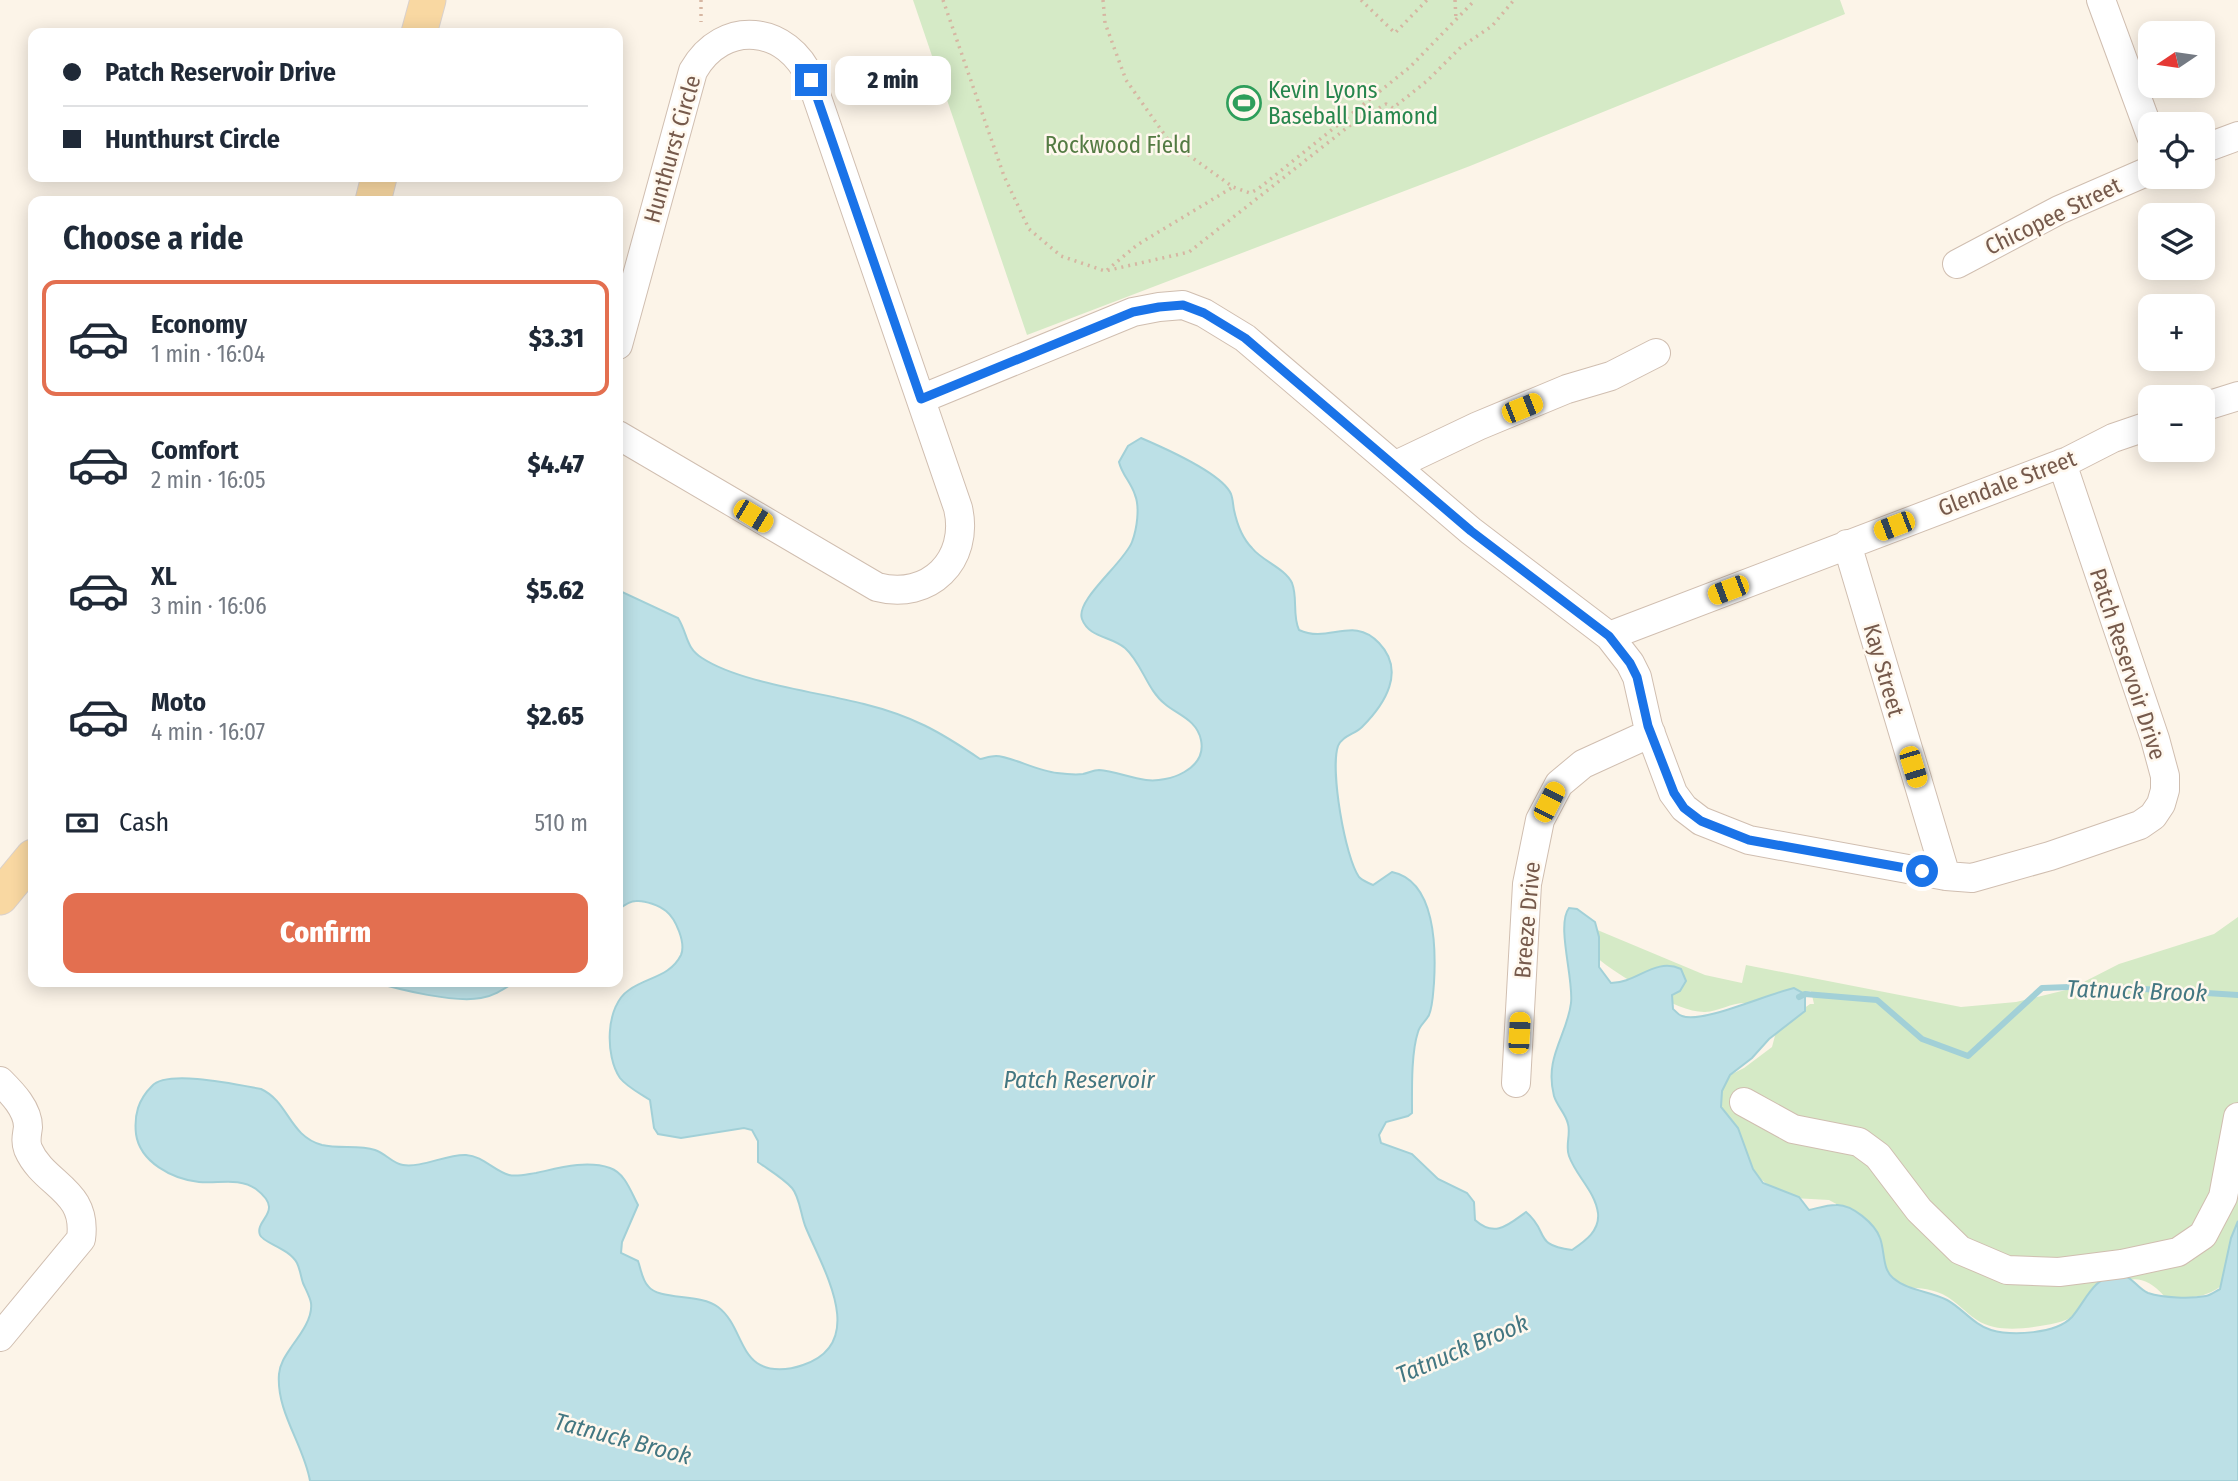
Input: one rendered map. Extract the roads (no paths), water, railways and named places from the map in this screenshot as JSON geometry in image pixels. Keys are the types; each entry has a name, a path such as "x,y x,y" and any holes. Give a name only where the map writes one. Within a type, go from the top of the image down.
{"main road":[{"path":"420,28 428,0"},
{"path":"0,897 28,863"}],"street":[{"path":"2101,0 2142,112"},
{"name":"Hunthurst Circle","path":"623,327 693,71 704,54 720,42 740,36 770,38 788,47 807,70 958,508 961,528 957,549 946,568 929,582 909,590 887,590 866,583 623,438"},
{"path":"2215,145 2238,136"},
{"name":"Chicopee Street","path":"1957,264 2059,210 2138,176"},
{"path":"921,399 1133,312 1183,305 1204,313 1245,338 1471,531 1609,636"},
{"path":"1396,465 1478,426 1567,389 1611,376 1656,352"},
{"path":"2215,403 2238,396"},
{"name":"Glendale Street","path":"1609,636 2062,463 2113,438 2138,429"},
{"name":"Patch Reservoir Drive","path":"1609,636 1630,663 1637,677 1651,733 1674,793 1684,808 1701,821 1749,840 1947,876 1972,878 2140,825 2153,816 2161,804 2165,776 2062,463"},
{"name":"Kay Street","path":"1847,544 1947,876"},
{"name":"Breeze Drive","path":"1516,1083 1527,884 1540,820 1559,783 1583,764 1651,733"},
{"path":"0,1081 24,1111 28,1124 26,1141 33,1157 78,1205 82,1220 81,1239 0,1337"},
{"path":"1744,1102 1793,1129 1859,1142 1878,1156 1919,1210 1960,1250 2007,1270 2059,1272 2122,1264 2178,1252 2203,1235 2224,1196 2238,1117"}],"water":[{"name":"Patch Reservoir","path":"1141,438 1204,469 1225,486 1231,494 1245,540 1256,553 1284,573 1292,583 1299,630 1320,634 1360,631 1379,643 1391,665 1392,676 1385,698 1362,727 1340,743 1336,758 1337,793 1344,833 1359,877 1373,885 1392,872 1407,878 1425,902 1433,935 1433,999 1414,1050 1412,1113 1386,1122 1379,1135 1381,1143 1412,1154 1438,1179 1467,1193 1474,1202 1475,1220 1482,1225 1501,1228 1526,1212 1546,1241 1551,1245 1572,1250 1594,1230 1598,1213 1593,1198 1569,1156 1568,1124 1555,1100 1552,1082 1554,1058 1571,1003 1564,927 1569,908 1577,909 1595,922 1599,937 1599,967 1611,983 1663,966 1681,969 1686,981 1680,991 1672,995 1673,1009 1679,1015 1705,1016 1794,988 1805,994 1805,1011 1730,1075 1722,1091 1721,1107 1738,1128 1753,1169 1763,1183 1799,1197 1809,1210 1836,1205 1856,1211 1877,1233 1882,1243 1887,1270 1893,1278 1905,1286 1947,1300 1985,1328 2022,1333 2056,1327 2072,1317 2096,1285 2109,1276 2122,1275 2154,1295 2185,1298 2210,1295 2220,1289 2231,1238 2238,1221 2238,1481 310,1481 279,1388 282,1363 305,1326 311,1309 298,1265 288,1253 260,1235 259,1229 269,1209 265,1197 256,1189 243,1183 199,1182 178,1177 159,1167 144,1153 136,1134 136,1120 140,1102 147,1091 160,1081 187,1078 261,1089 278,1102 296,1127 311,1141 329,1146 375,1150 403,1165 418,1165 466,1155 478,1158 512,1176 582,1165 610,1168 624,1178 638,1205 622,1242 621,1253 638,1261 643,1278 653,1291 701,1300 718,1307 730,1320 746,1351 762,1366 774,1369 792,1368 823,1354 834,1340 837,1323 836,1304 830,1284 806,1228 795,1192 758,1162 758,1141 752,1130 744,1128 681,1138 658,1134 654,1128 650,1100 623,1081 615,1069 610,1032 615,1007 629,990 671,968 682,950 676,925 663,909 648,902 636,901 623,907 623,592 678,618 696,654 718,667 780,686 897,714 938,732 980,759 1002,757 1049,772 1067,774 1099,770 1146,780 1165,779 1184,772 1198,759 1201,740 1196,727 1159,698 1125,648 1090,630 1082,619 1086,602 1127,551 1134,537 1137,500 1119,462 1128,446"},
{"path":"391,987 507,987 490,996 470,999"}],"waterway":[{"name":"Tatnuck Brook","path":"1799,997 1805,994 1877,1000 1922,1039 1968,1056 2042,988 2096,986 2238,995"}],"place":[{"name":"Kevin Lyons Baseball Diamond","path":"1244,103"}],"park label":[{"name":"Rockwood Field","path":"1118,145"}]}
